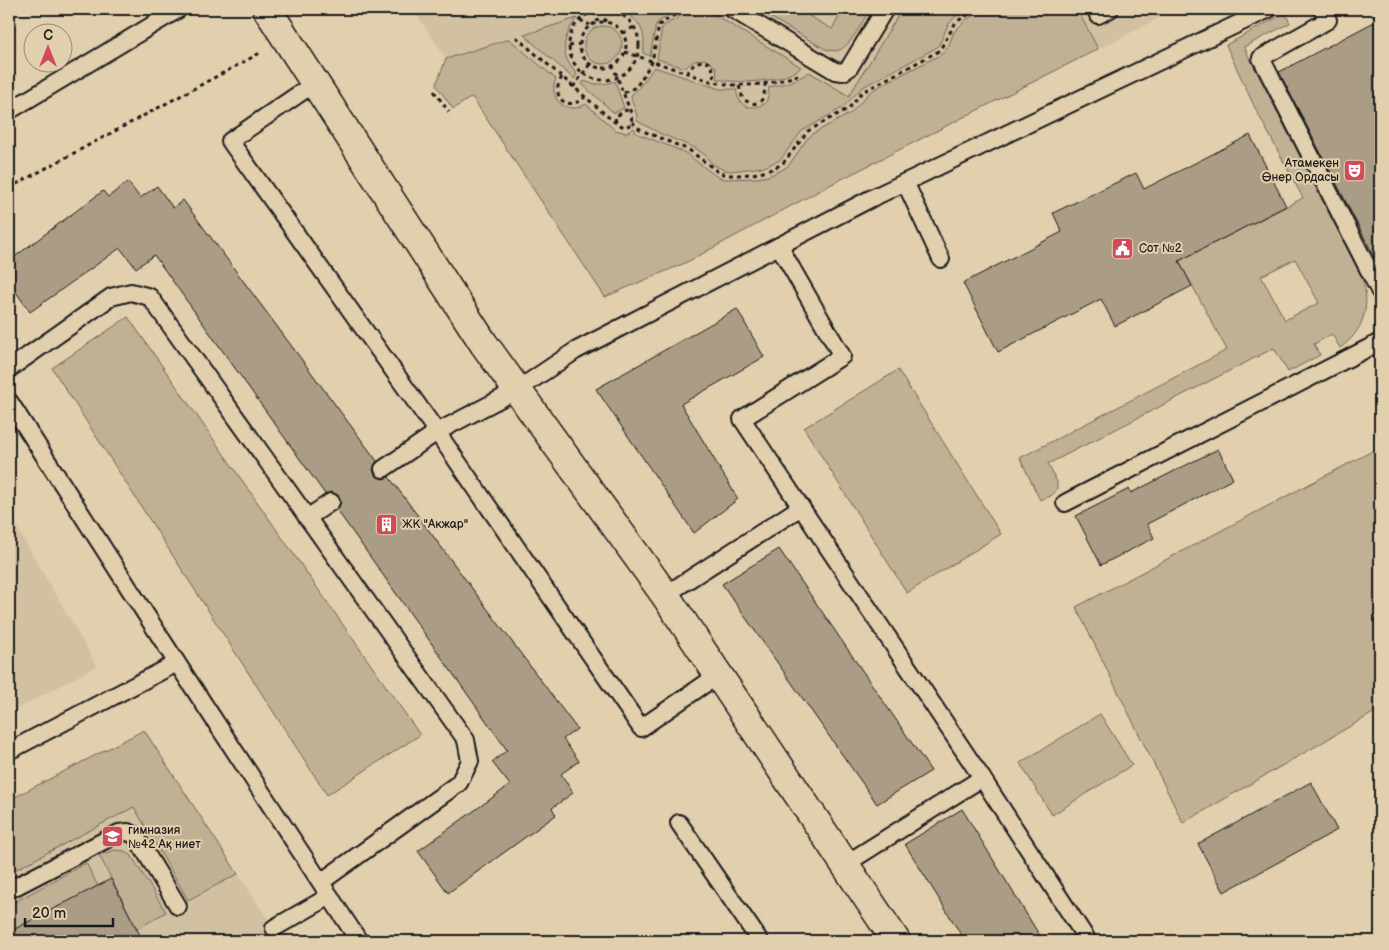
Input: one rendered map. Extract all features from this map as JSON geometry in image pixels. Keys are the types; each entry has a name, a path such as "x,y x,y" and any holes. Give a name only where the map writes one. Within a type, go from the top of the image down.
{"street":[{"path":"266,9 484,344 665,595 896,941"}],"lane":[{"path":"9,111 179,9"},
{"path":"732,9 835,71 843,72 849,68 885,9"},
{"path":"383,469 437,432 517,390 575,351 905,182 1270,9"},
{"path":"1322,9 1328,20 1261,58 1380,292"},
{"path":"315,83 230,141 437,432 640,728 718,675"},
{"path":"905,182 941,259"},
{"path":"779,246 842,356 742,419 982,778 1088,941"},
{"path":"9,369 111,297 131,292 150,298 466,740 470,761 459,783 274,928"},
{"path":"1065,503 1380,342"},
{"path":"9,401 177,663 359,941"},
{"path":"307,518 331,502"},
{"path":"665,595 801,507"},
{"path":"9,751 177,663"},
{"path":"844,865 982,778"},
{"path":"679,823 760,941"},
{"path":"9,890 119,833 128,832 135,835 178,906"}],"path":[{"path":"624,94 636,87 652,62 659,25 684,9"},
{"path":"613,66 631,113 632,122 641,130 689,150 718,172 726,175 760,173 775,168 784,162 808,131 849,108 868,89 937,52 956,22 976,9"},
{"path":"604,22 609,11"},
{"path":"609,11 623,16 634,27 639,41 637,56 630,69 618,78 596,80 583,74 572,61 569,46 570,34 580,20 594,12 609,11"},
{"path":"594,12 598,22"},
{"path":"580,20 590,25"},
{"path":"604,22 611,23 623,33 625,39 625,52 619,62 605,68 590,64 582,55 580,44 583,34 590,25 604,22"},
{"path":"623,33 634,27"},
{"path":"516,37 617,124 624,127 632,122"},
{"path":"9,188 286,38"},
{"path":"569,46 580,44"},
{"path":"625,52 713,82 738,86 765,84 799,75 813,58"},
{"path":"687,74 695,62 708,62 713,67 713,82"},
{"path":"574,87 590,64"},
{"path":"562,77 559,81 557,92 562,101 567,104 575,104 585,97"},
{"path":"738,86 743,99 753,104 759,103 763,98 765,84"},
{"path":"434,91 449,112"},
{"path":"617,124 615,119 617,114 626,110 631,113"}],"shaded area":[{"path":"413,9 1177,9 830,185 685,263 605,297"},
{"path":"616,9 678,9 656,24 650,56 643,53 644,37 639,25 630,16"},
{"path":"692,9 705,9 801,67 794,72 773,79 749,82 726,81 717,79 716,67 705,59 694,61 685,68 657,59 662,27"},
{"path":"756,9 797,9 832,29 844,9 870,9 848,43 843,48 835,51 823,48"},
{"path":"902,9 967,9 955,17 948,25 939,45 934,49 863,87 842,108 802,131 780,160 764,167 731,171 724,170 712,164 705,155 695,148 659,133 637,121 631,95 654,67 720,89 736,89 737,95 743,104 750,107 766,103 769,87 795,80 809,72 849,96"},
{"path":"984,9 1077,9 1098,49 830,185 685,263 605,297 472,97 453,109 436,85 446,59 509,39 556,79 554,93 561,104 566,107 579,107 586,104 615,130 626,133 634,128 636,133 684,152 716,176 724,179 756,178 768,176 789,165 807,139 814,133 851,113 869,93 942,54 948,47 954,32 967,19"},
{"path":"1285,13 1290,23 1244,47 1362,278 1366,298 1360,326 1355,334 1340,348 1332,334 1314,344 1320,355 1288,372 1274,348 1048,464 1057,482 1057,490 1051,496 1040,500 1020,458 1227,350 1179,261 1303,198 1255,108 1226,45","holes":["1295,259 1319,303 1285,320 1261,276"]},
{"path":"577,18 568,33 565,46 567,60 577,74 574,79 524,35"},
{"path":"603,26 616,32 622,45 616,58 603,64 590,58 584,45 590,32"},
{"path":"584,81 600,84 615,81 624,108 614,113 582,84"},
{"path":"128,317 420,735 327,795 52,368"},
{"path":"898,370 1001,534 907,593 804,428"},
{"path":"1380,447 1380,709 1183,823 1076,607"},
{"path":"9,514 97,666 9,713"},
{"path":"1100,714 1132,765 1052,815 1020,763"},
{"name":"гимназия №42 Ақ ниет","path":"144,730 282,941 9,941 9,800"},
{"path":"144,730 238,874 188,900 134,807 9,873 9,800"},
{"path":"115,850 124,851 131,855 166,912 137,929 99,855"},
{"path":"86,863 98,886 9,932 9,905"}],"building":[{"name":"Атамекен Өнер Ордасы","path":"1380,19 1380,268 1279,72"},
{"path":"1250,135 1286,206 1179,261 1192,286 1115,326 1101,299 998,352 963,283 1062,232 1053,213 1136,173 1144,189"},
{"name":"ЖК \"Акжар\"","path":"128,182 140,198 157,186 173,208 183,200 377,461 373,469 375,475 383,479 389,477 577,729 563,739 579,761 561,774 573,793 552,808 556,815 448,893 418,851 510,785 492,762 507,750 337,510 341,502 339,496 331,492 325,494 154,255 136,268 120,248 30,312 9,282 9,261 103,191 108,197"},
{"path":"737,309 764,357 681,404 738,499 694,533 596,389"},
{"path":"1218,449 1233,479 1147,524 1154,538 1101,565 1076,516 1129,489 1131,493"},
{"path":"779,549 931,771 877,804 722,584"},
{"path":"1311,782 1337,830 1224,892 1198,844"},
{"path":"962,809 1043,941 965,941 905,844"},
{"path":"111,879 143,941 9,941 9,932"}],"place":[{"name":"Атамекен Өнер Ордасы","path":"1355,170"},
{"name":"Сот №2","path":"1123,248"},
{"name":"ЖК \"Акжар\"","path":"386,524"},
{"name":"гимназия №42 Ақ ниет","path":"112,837"}]}
